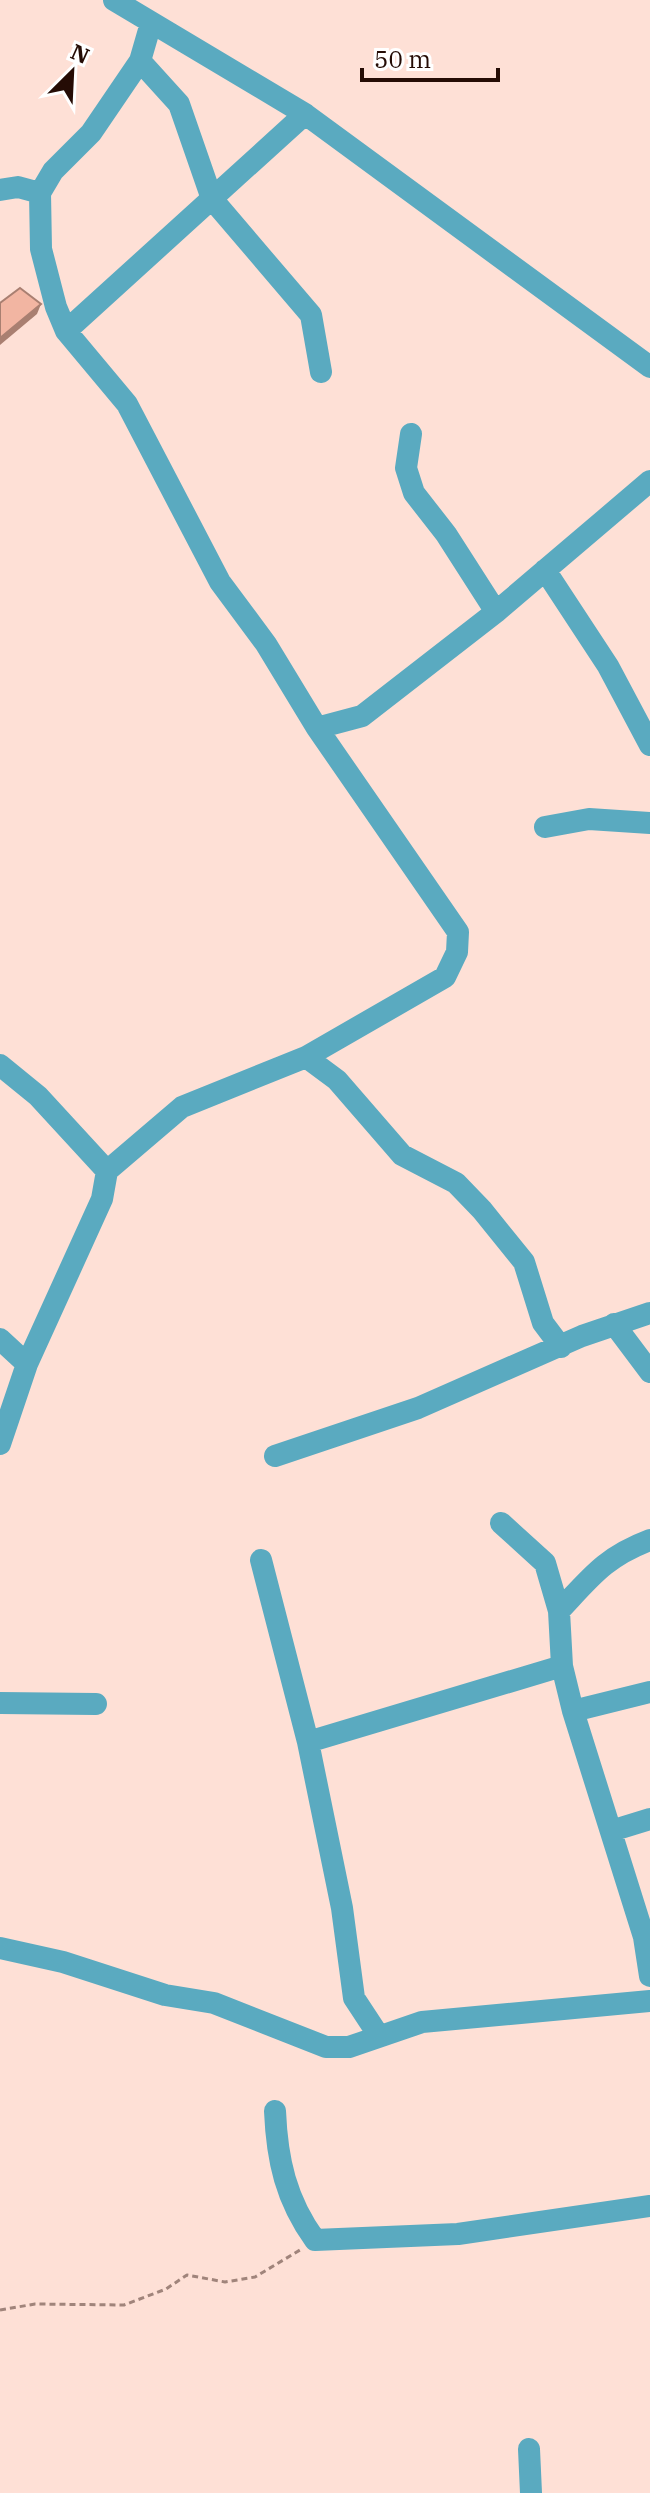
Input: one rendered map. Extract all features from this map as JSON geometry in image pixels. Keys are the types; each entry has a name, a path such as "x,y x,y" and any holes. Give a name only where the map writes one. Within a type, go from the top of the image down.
{"street":[{"path":"114,0 305,114 650,367"},
{"path":"0,1444 27,1364 102,1199 107,1171 182,1107 306,1057 445,977 457,952 458,932 317,728 266,644 220,582 127,404 66,331 41,249 40,193 53,171 91,133 140,61 151,23"},
{"path":"140,61 179,104 212,199 311,315 321,372"},
{"path":"66,331 305,114"},
{"path":"0,190 18,187 40,193"},
{"path":"411,434 406,468 414,493 446,534 496,612"},
{"path":"317,728 362,716 496,612 650,481"},
{"path":"545,570 608,666 650,745"},
{"path":"545,827 589,819 650,823"},
{"path":"306,1057 337,1080 402,1155 456,1183 482,1210 524,1262 543,1323 561,1347"},
{"path":"0,1065 38,1096 107,1171"},
{"path":"275,1456 418,1408 614,1324 650,1313"},
{"path":"614,1324 650,1372"},
{"path":"0,1339 27,1364"},
{"path":"501,1523 545,1563 559,1611 562,1666 573,1711 644,1937 650,1976"},
{"path":"559,1611 619,1552 650,1540"},
{"path":"261,1560 308,1742 342,1908 354,1998 379,2036"},
{"path":"308,1742 562,1666"},
{"path":"573,1711 650,1692"},
{"path":"0,1703 96,1704"},
{"path":"611,1831 650,1819"},
{"path":"0,1948 63,1962 165,1995 214,2003 326,2047 349,2047 422,2022 650,2001"},
{"path":"275,2111 277,2158 296,2214 315,2240 458,2234 650,2206"},
{"path":"529,2449 531,2493"}],"path":[{"path":"0,2310 35,2304 124,2305 166,2289 187,2275 225,2282 255,2277 315,2240"}],"building":[{"path":"20,288 41,304 0,338 0,303"}]}
